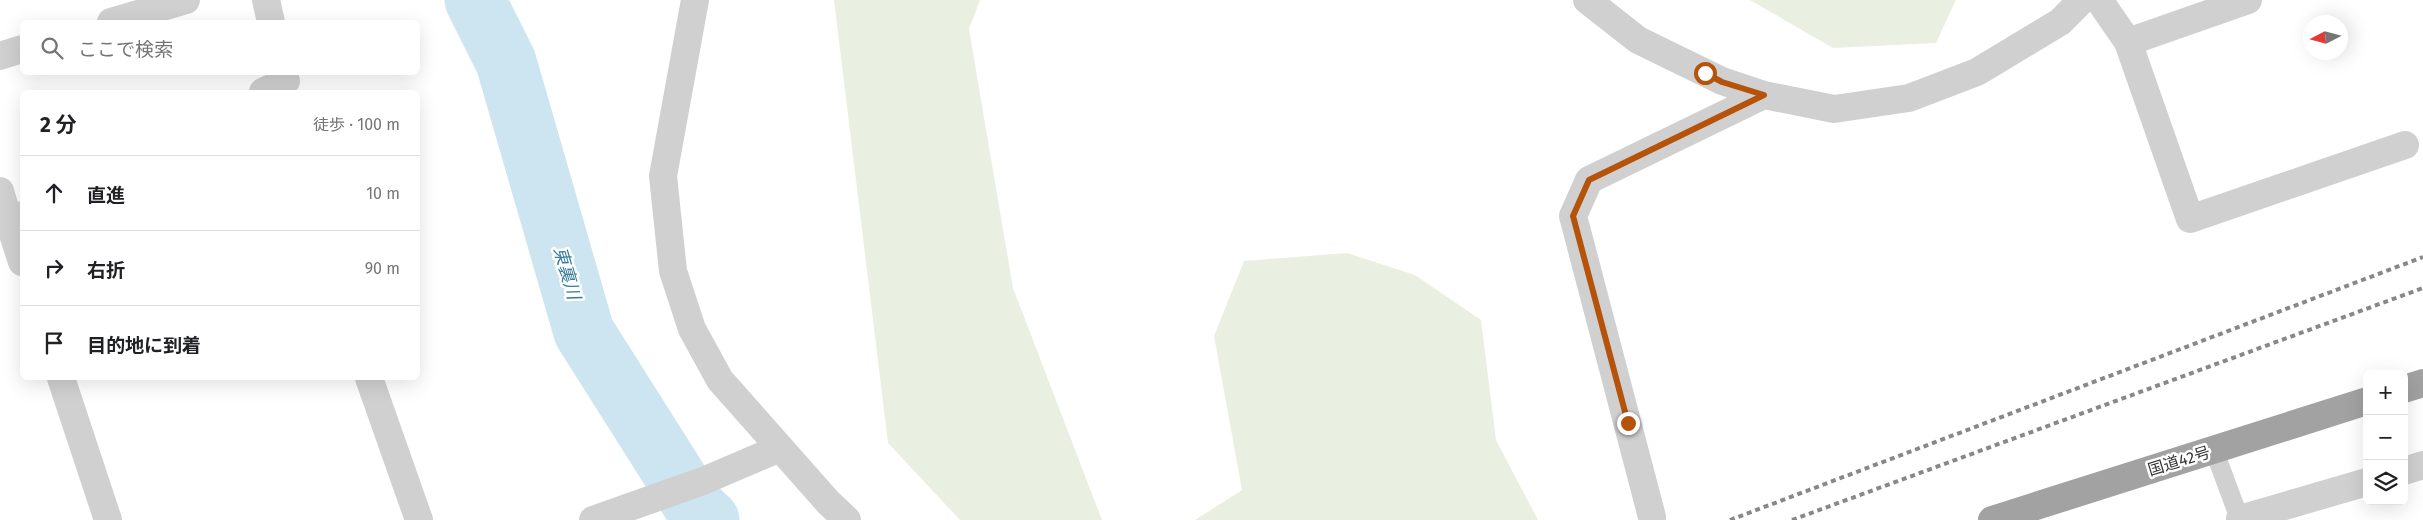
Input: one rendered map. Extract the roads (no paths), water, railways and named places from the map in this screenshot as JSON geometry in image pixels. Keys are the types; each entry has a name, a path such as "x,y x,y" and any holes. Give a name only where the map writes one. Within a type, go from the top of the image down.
{"highway":[{"path":"2408,388 2423,383"},
{"name":"国道42号","path":"1992,520 2363,402"}],"street":[{"path":"118,20 186,0"},
{"path":"266,0 271,20"},
{"path":"695,0 663,176 673,271 692,329 720,380 828,502 847,520"},
{"path":"1587,0 1638,40 1722,82 1764,95 1834,109 1909,98 1977,72 2060,22 2082,0"},
{"path":"2099,0 2128,42 2190,220 2405,145"},
{"path":"2128,42 2248,0"},
{"path":"0,56 20,50"},
{"path":"1652,517 1573,216 1589,180 1764,95"},
{"path":"0,192 16,219 20,248"},
{"path":"62,380 108,520"},
{"path":"370,380 419,520"},
{"path":"594,520 703,481 780,448"},
{"path":"2408,470 2423,465"},
{"path":"2240,520 2363,483"}],"lane":[{"path":"2214,450 2240,520"}],"waterway":[{"name":"東裏川","path":"475,0 506,62 584,332 694,506 709,520"}],"railway":[{"path":"1730,520 2423,257"},
{"path":"1792,520 2423,288"}]}
